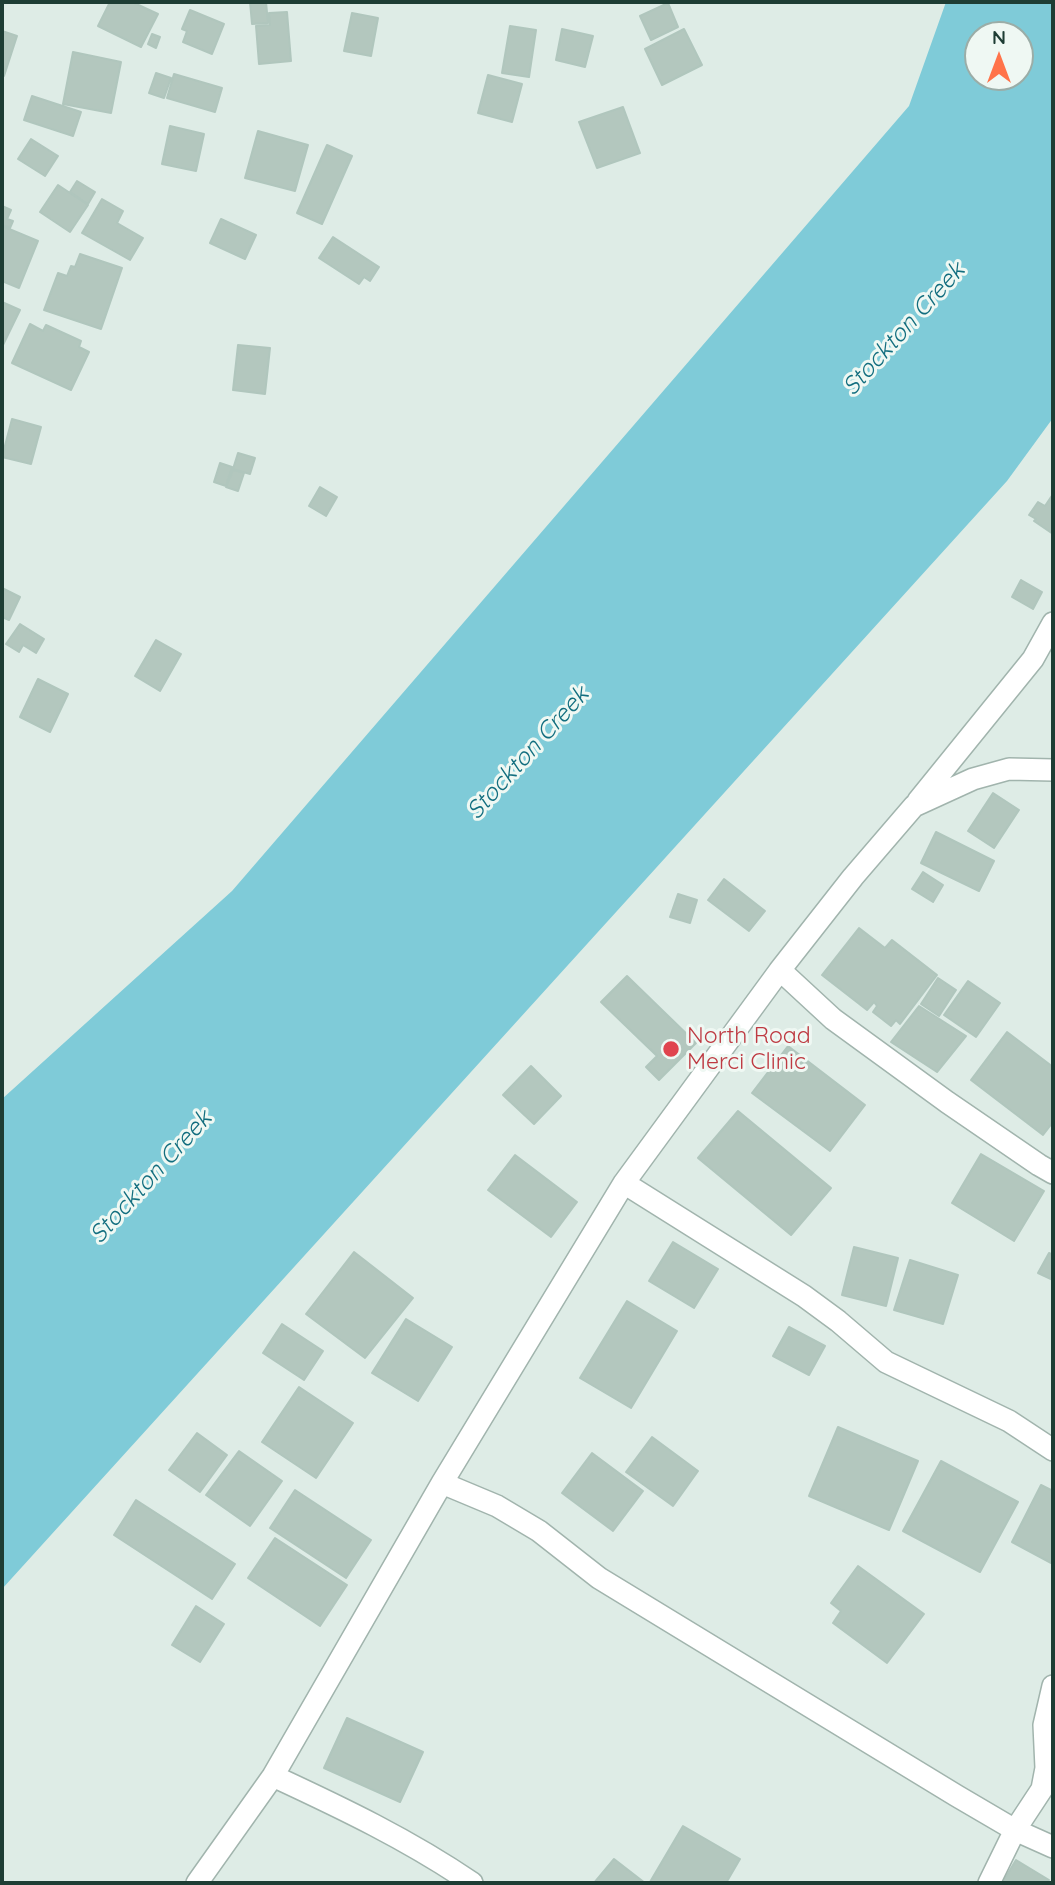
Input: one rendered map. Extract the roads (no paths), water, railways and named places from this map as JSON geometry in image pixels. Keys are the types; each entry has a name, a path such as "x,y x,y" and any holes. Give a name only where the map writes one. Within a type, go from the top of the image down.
{"street":[{"path":"197,1883 273,1776 442,1483 624,1183 780,970 1033,659 1053,622"},
{"path":"914,806 972,779 1009,769 1053,770"},
{"path":"780,970 833,1019 890,1062 1053,1173"},
{"path":"624,1183 804,1296 886,1362 1009,1421 1053,1450"},
{"path":"442,1483 497,1506 518,1518 599,1578 1016,1830 1053,1847"},
{"path":"989,1883 1016,1830 1042,1789 1045,1779 1044,1725 1053,1686"},
{"path":"273,1776 373,1823 472,1883"}],"water":[{"name":"Stockton Creek","path":"946,2 1053,2 1053,418 1007,481 2,1589 2,1099 232,891 909,106"}],"place":[{"name":"North Road Merci Clinic","path":"671,1049"}]}
